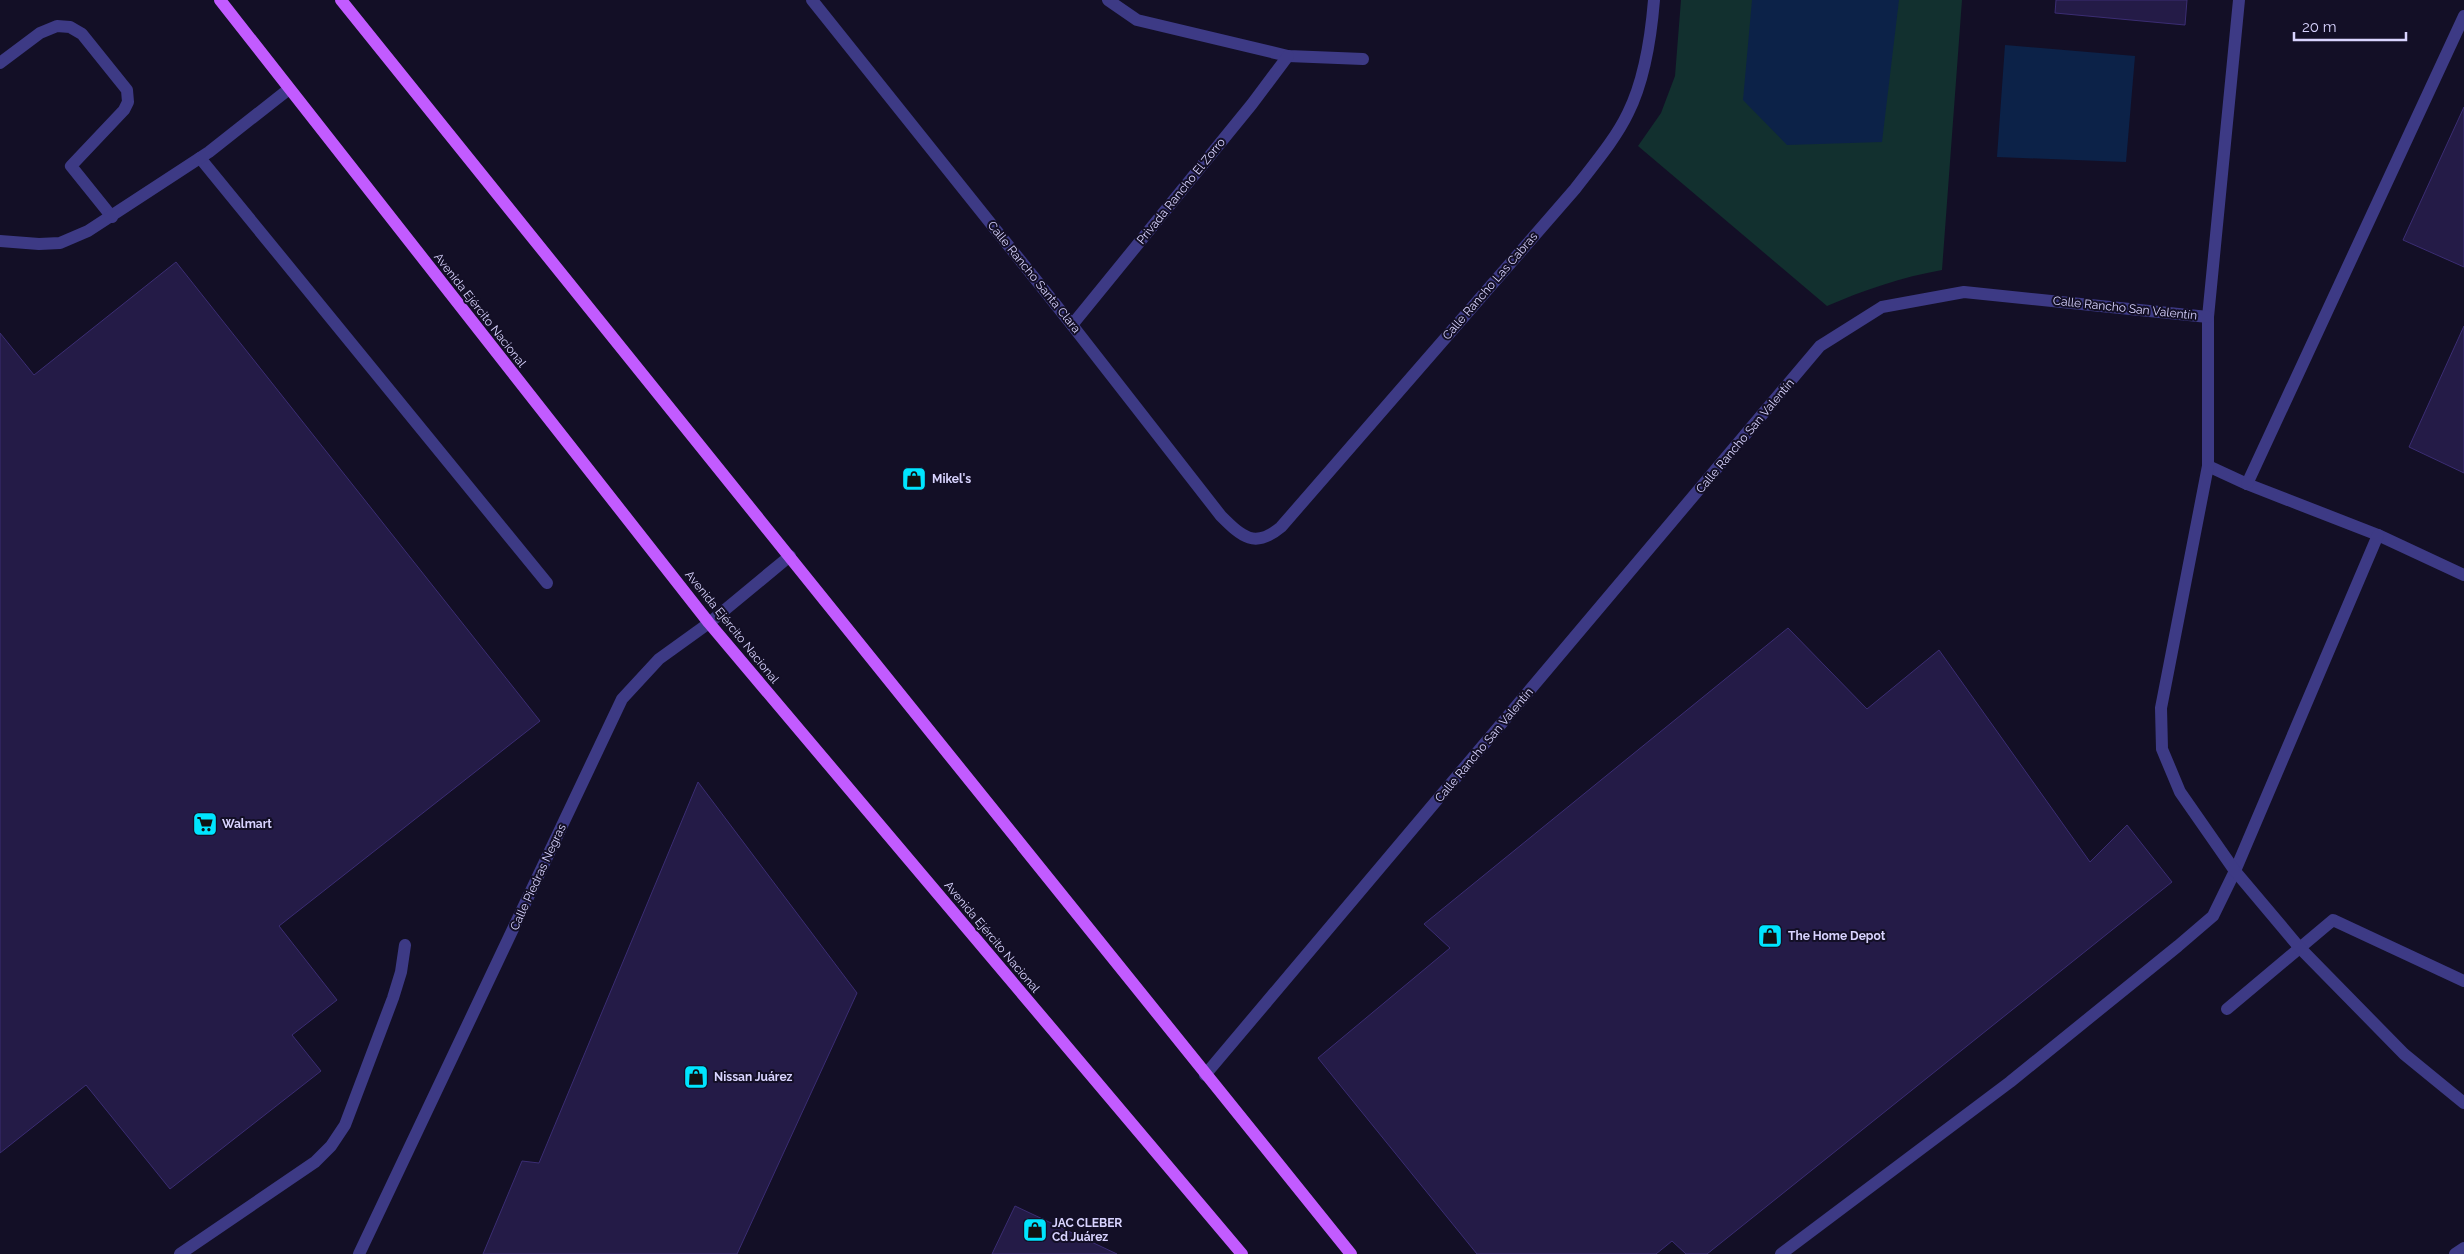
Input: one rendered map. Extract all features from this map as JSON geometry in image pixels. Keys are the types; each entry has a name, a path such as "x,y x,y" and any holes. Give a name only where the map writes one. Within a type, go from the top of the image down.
{"main road":[{"name":"Avenida Ejército Nacional","path":"220,0 709,623 1242,1254"},
{"path":"341,0 1351,1254"}],"street":[{"name":"Calle Rancho Santa Clara","path":"812,0 1072,325 1221,516 1236,531 1249,538 1264,539"},
{"path":"1108,0 1138,20 1288,56 1363,59"},
{"name":"Calle Rancho Las Cabras","path":"1264,539 1281,527 1575,189 1614,138 1629,111 1640,80 1651,30 1654,0"},
{"name":"Calle Rancho San Valentín","path":"1205,1075 1820,346 1882,307 1964,292 2208,317 2239,0"},
{"path":"2247,484 2464,16"},
{"path":"0,63 40,33 57,26 70,27 82,34 127,90 128,102 124,110 71,166 112,217"},
{"name":"Privada Rancho El Zorro","path":"1072,325 1246,112 1288,56"},
{"path":"0,241 39,244 60,243 88,231 200,158 289,89"},
{"path":"200,158 547,583"},
{"path":"2208,317 2208,466 2161,708 2162,749 2180,792 2235,871 2300,947 2404,1054 2464,1103"},
{"path":"2208,466 2247,484 2378,535 2464,575"},
{"path":"1781,1254 1837,1210 2010,1082 2213,916 2235,871 2378,535"},
{"name":"Calle Piedras Negras","path":"359,1254 622,699 659,659 709,623 790,556"},
{"path":"2227,1009 2333,920 2464,981"},
{"path":"180,1254 316,1162 331,1146 345,1125 393,998 401,972 405,946"},
{"path":"2455,1254 2464,1248"}],"green space":[{"path":"1681,0 1962,0 1942,270 1912,276 1883,285 1827,306 1638,146 1661,113 1675,76"}],"water":[{"path":"1752,0 1899,0 1882,142 1787,145 1743,100"},
{"path":"2005,45 2135,56 2126,162 1997,157"}],"building":[{"path":"2056,0 2187,0 2185,25 2055,13"},
{"path":"2464,107 2464,267 2403,240"},
{"name":"Walmart","path":"176,262 540,721 279,926 337,1000 292,1035 321,1071 170,1189 86,1085 0,1153 0,333 34,375"},
{"path":"2464,326 2464,473 2409,447"},
{"name":"The Home Depot","path":"1788,628 1867,709 1939,650 2090,862 2127,825 2172,882 1707,1254 1686,1254 1672,1241 1656,1254 1477,1254 1318,1058 1450,948 1424,924"},
{"name":"Nissan Juárez","path":"698,782 857,993 737,1254 483,1254 522,1161 539,1163"},
{"name":"JAC CLEBER Cd Juárez","path":"1015,1206 1117,1254 992,1254"}],"place":[{"name":"Mikel's","path":"914,479"},
{"name":"Walmart","path":"205,824"},
{"name":"The Home Depot","path":"1770,936"},
{"name":"Nissan Juárez","path":"696,1077"},
{"name":"JAC CLEBER Cd Juárez","path":"1035,1230"}]}
